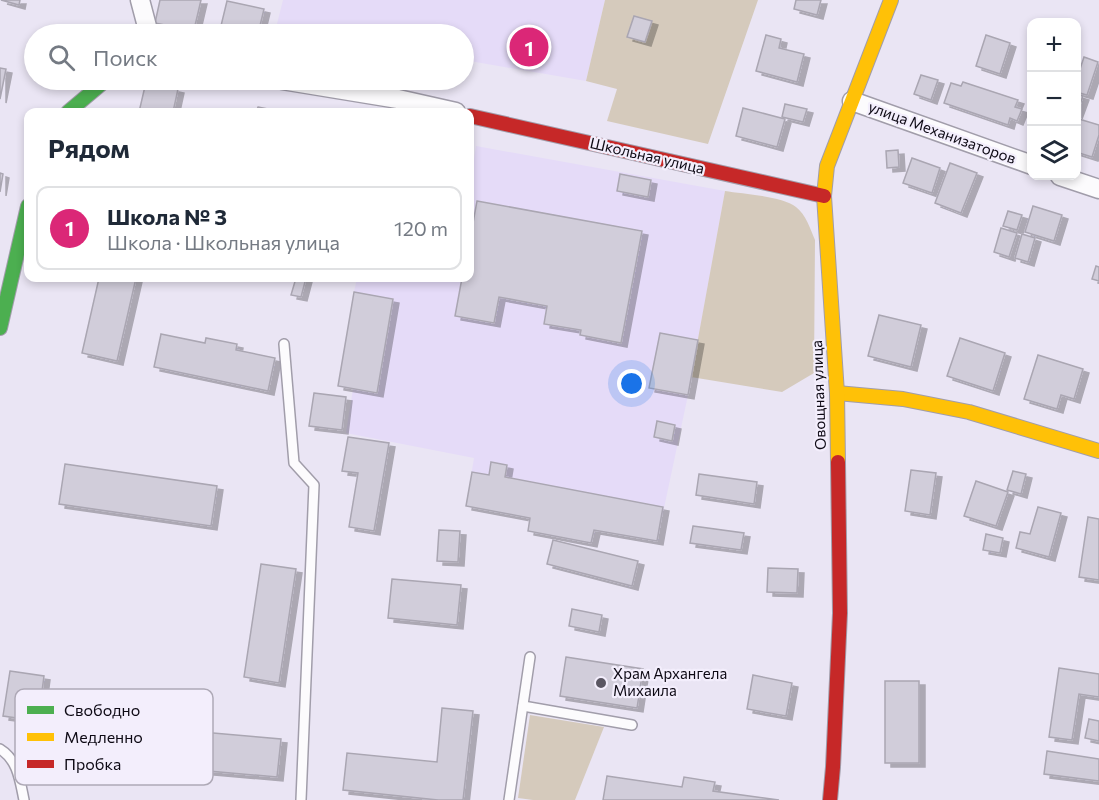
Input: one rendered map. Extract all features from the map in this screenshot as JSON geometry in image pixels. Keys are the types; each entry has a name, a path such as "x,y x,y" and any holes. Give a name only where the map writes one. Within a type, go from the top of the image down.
{"street":[{"path":"140,0 146,24"},
{"name":"Овощная улица","path":"830,800 840,613 837,393 824,196 827,166 891,0"},
{"path":"73,108 94,90"},
{"path":"343,90 438,108"},
{"name":"улица Механизаторов","path":"852,102 1027,163"},
{"name":"Школьная улица","path":"474,117 824,196"},
{"path":"1072,180 1099,189"},
{"path":"0,328 24,223"},
{"path":"837,393 903,399 969,412 1099,451"}],"lane":[{"path":"284,344 294,463 314,485 302,800"},
{"path":"508,800 530,657"},
{"path":"523,706 632,725"},
{"path":"0,749 15,765"},
{"path":"21,785 24,800"}],"shaded area":[{"path":"283,0 605,0 586,81 474,62 474,24 277,24"},
{"path":"605,0 758,0 708,144 607,121 617,89 586,81"},
{"path":"476,146 725,191 688,395 657,541 594,530 591,543 528,531 530,518 466,506 474,458 346,433 353,389 354,292 356,282 474,282 474,159"},
{"path":"725,191 790,203 802,214 815,240 814,373 782,392 691,377"},
{"path":"530,715 604,727 575,800 518,798"}],"building":[{"path":"1,0 20,0 19,5"},
{"path":"160,0 201,0 195,24 155,23"},
{"path":"796,0 821,0 817,15 794,9"},
{"path":"227,1 264,9 260,24 221,24"},
{"path":"634,16 652,21 645,42 627,37"},
{"path":"766,35 781,39 779,48 804,54 797,82 756,71"},
{"path":"986,35 1010,43 1000,74 976,66"},
{"path":"1084,57 1098,62 1087,95 1081,93 1081,66"},
{"path":"0,68 6,69 0,99"},
{"path":"921,75 938,80 931,100 914,94"},
{"path":"963,82 1018,100 1015,107 1022,109 1017,121 1010,118 1008,125 944,103 951,83 961,86"},
{"path":"144,90 178,90 174,108 140,108"},
{"path":"785,104 807,109 803,122 782,117"},
{"path":"743,108 785,119 777,147 736,136"},
{"path":"1081,120 1099,125 1099,135 1092,157 1081,154"},
{"path":"898,150 899,167 887,168 886,151"},
{"path":"912,158 940,168 932,193 903,183"},
{"path":"950,163 977,173 961,213 935,203"},
{"path":"0,173 3,174 0,192"},
{"path":"620,174 651,180 648,197 617,191"},
{"path":"477,201 642,231 621,343 580,335 581,330 544,324 547,306 499,297 494,323 455,316 461,282 474,282 474,217"},
{"path":"1033,206 1062,215 1054,241 1025,232"},
{"path":"1008,211 1022,215 1017,230 1003,226"},
{"path":"1001,228 1017,233 1009,257 994,252"},
{"path":"1022,234 1035,238 1028,262 1015,258"},
{"path":"1096,266 1099,267 1099,281 1092,279"},
{"path":"98,282 135,282 117,361 82,353"},
{"path":"295,282 305,282 301,297 291,295"},
{"path":"354,292 393,299 377,393 338,386"},
{"path":"879,315 921,325 911,367 868,356"},
{"path":"660,333 698,340 688,395 649,388"},
{"path":"161,334 205,343 206,338 237,344 236,350 275,358 268,391 154,367"},
{"path":"960,338 1005,353 993,391 947,376"},
{"path":"1038,355 1083,369 1074,399 1061,395 1057,409 1024,399"},
{"path":"314,393 346,397 342,430 309,426"},
{"path":"657,421 675,425 672,441 654,437"},
{"path":"348,437 389,443 374,531 349,527 358,473 342,471"},
{"path":"491,462 507,465 505,477 663,507 657,541 594,530 591,543 528,531 530,518 466,506 472,472 489,475"},
{"path":"65,464 217,486 211,526 59,504"},
{"path":"911,470 936,473 930,515 905,511"},
{"path":"1013,471 1026,474 1021,494 1007,490"},
{"path":"699,474 757,482 754,504 696,495"},
{"path":"976,481 1008,492 996,526 964,516"},
{"path":"1038,507 1061,513 1049,557 1016,548 1020,532 1030,534"},
{"path":"1088,517 1099,519 1099,580 1079,577"},
{"path":"693,526 744,533 741,550 690,543"},
{"path":"439,530 460,531 458,562 437,561"},
{"path":"986,534 1003,538 1000,553 983,550"},
{"path":"553,540 638,561 632,586 547,564"},
{"path":"261,564 296,569 279,683 244,677"},
{"path":"768,568 798,569 797,593 767,592"},
{"path":"392,579 461,585 457,625 388,618"},
{"path":"572,609 602,615 599,632 569,626"},
{"name":"Храм Архангела Михаила","path":"566,657 643,669 637,708 560,696"},
{"path":"1059,668 1099,674 1099,697 1079,694 1072,740 1049,737"},
{"path":"10,671 44,676 42,689 15,689 15,718 3,716"},
{"path":"753,675 792,683 786,716 747,709"},
{"path":"885,681 919,681 919,763 885,763"},
{"path":"442,708 473,711 463,800 438,800 343,790 347,753 437,762"},
{"path":"1089,719 1099,721 1099,741 1085,738"},
{"path":"213,733 281,739 277,777 213,771"},
{"path":"1047,751 1099,759 1099,781 1044,774"},
{"path":"607,776 682,787 684,777 715,782 713,791 779,800 603,800"}],"traffic: fast":[{"path":"73,108 94,90"},
{"path":"0,328 24,223"}],"traffic: slow":[{"path":"838,462 837,393 824,196 827,166 891,0"},
{"path":"837,393 903,399 969,412 1099,451"}],"traffic: jam":[{"path":"474,117 824,196"},
{"path":"830,800 840,613 838,462"}],"place":[{"name":"Школа № 3","path":"529,47"},
{"name":"Храм Архангела Михаила","path":"601,683"}]}
